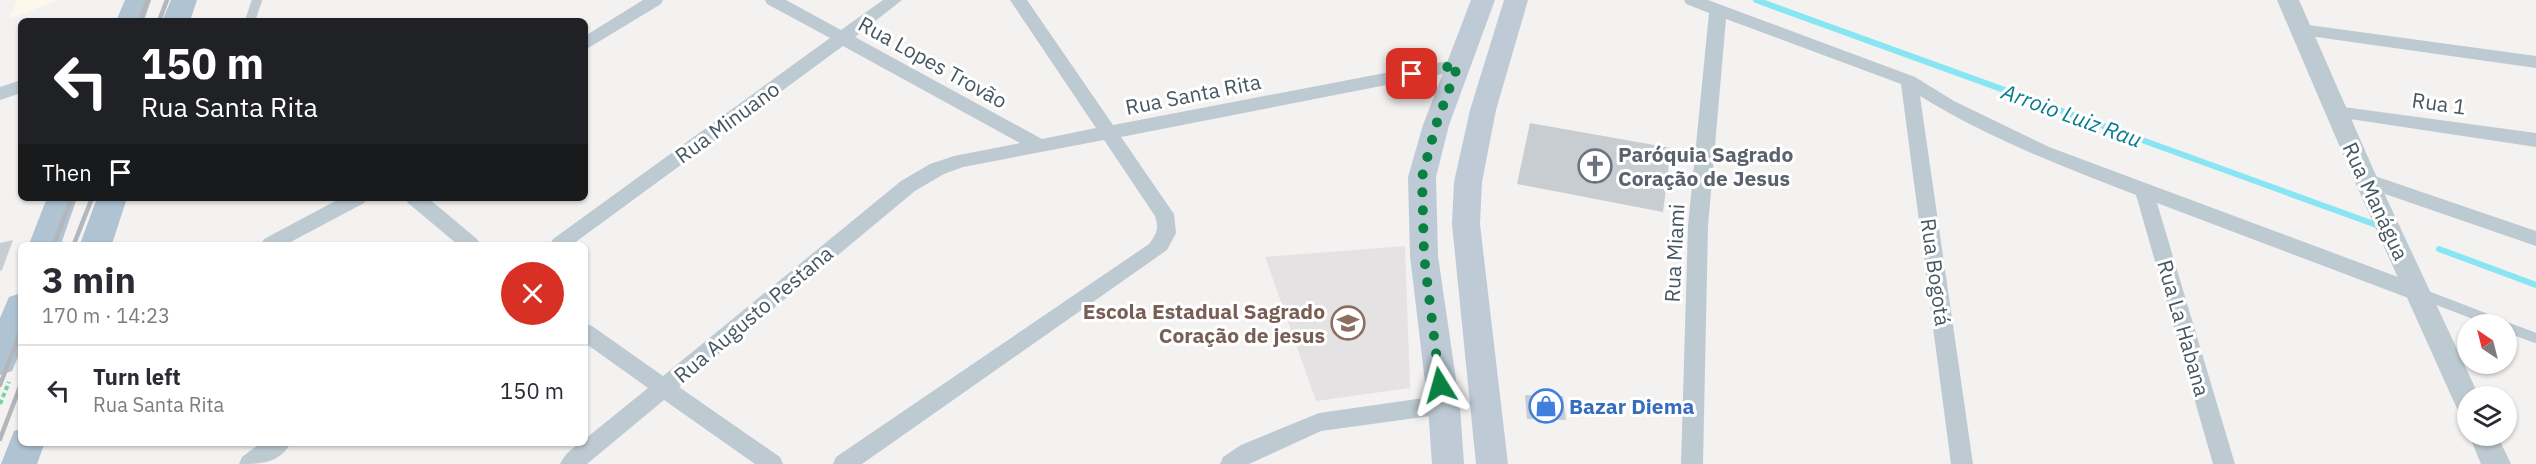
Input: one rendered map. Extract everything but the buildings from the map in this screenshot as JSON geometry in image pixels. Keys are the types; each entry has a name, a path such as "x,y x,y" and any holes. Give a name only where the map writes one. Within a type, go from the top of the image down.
{"main road":[{"path":"131,18 138,0"},
{"path":"177,18 184,0"},
{"path":"1448,464 1444,407 1424,256 1422,177 1436,125 1483,0"},
{"path":"1492,464 1466,224 1468,182 1484,110 1516,0"},
{"path":"46,242 61,201"},
{"path":"97,242 111,201"},
{"path":"0,361 18,314"}],"street":[{"path":"588,42 655,0"},
{"name":"Rua Lopes Trovão","path":"773,0 1040,146"},
{"name":"Rua Minuano","path":"563,242 894,0"},
{"path":"844,464 1156,249 1164,240 1168,230 1164,214 1018,0"},
{"path":"1692,0 1910,81 1948,105 2042,152 2418,293"},
{"name":"Rua Manágua","path":"2288,0 2366,180 2461,386"},
{"name":"Rua Miami","path":"1692,464 1698,226 1719,10"},
{"path":"2301,30 2536,62"},
{"name":"Rua Santa Rita","path":"937,169 961,161 1458,65"},
{"name":"Rua Bogotá","path":"1910,81 1962,464"},
{"path":"0,94 18,87"},
{"name":"Rua 1","path":"2336,112 2536,140"},
{"name":"Rua Augusto Pestana","path":"571,464 908,186 937,169"},
{"path":"2366,180 2536,239"},
{"name":"Rua La Habana","path":"2144,191 2224,464"},
{"path":"275,242 351,201"},
{"path":"419,201 468,242"},
{"path":"588,335 772,464"},
{"path":"1231,464 1249,452 1319,422 1418,408 1444,407"},
{"path":"250,464 275,446"},
{"path":"2487,446 2496,464"}],"lane":[{"path":"251,18 257,0"},
{"path":"2418,293 2474,314"},
{"path":"2517,331 2536,338"}],"shaded area":[{"path":"17,0 59,0 9,19"},
{"name":"Escola Estadual Sagrado Coração de jesus","path":"1405,246 1410,388 1316,401 1265,257"}],"waterway":[{"name":"Arroio Luiz Rau","path":"1756,0 2382,227"},
{"name":"Arroio Luiz Rau","path":"2439,249 2536,285"}],"railway":[{"path":"141,18 148,0"},
{"path":"160,18 167,0"},
{"path":"55,242 71,201"},
{"path":"75,242 91,201"},
{"path":"0,385 18,338"},
{"path":"0,439 18,392"}],"place":[{"name":"Paróquia Sagrado Coração de Jesus","path":"1595,166"},
{"name":"Escola Estadual Sagrado Coração de jesus","path":"1348,323"},
{"name":"Bazar Diema","path":"1546,406"}],"route":[{"path":"1412,74 1458,65 1436,125 1422,177 1424,256 1440,385"}]}
